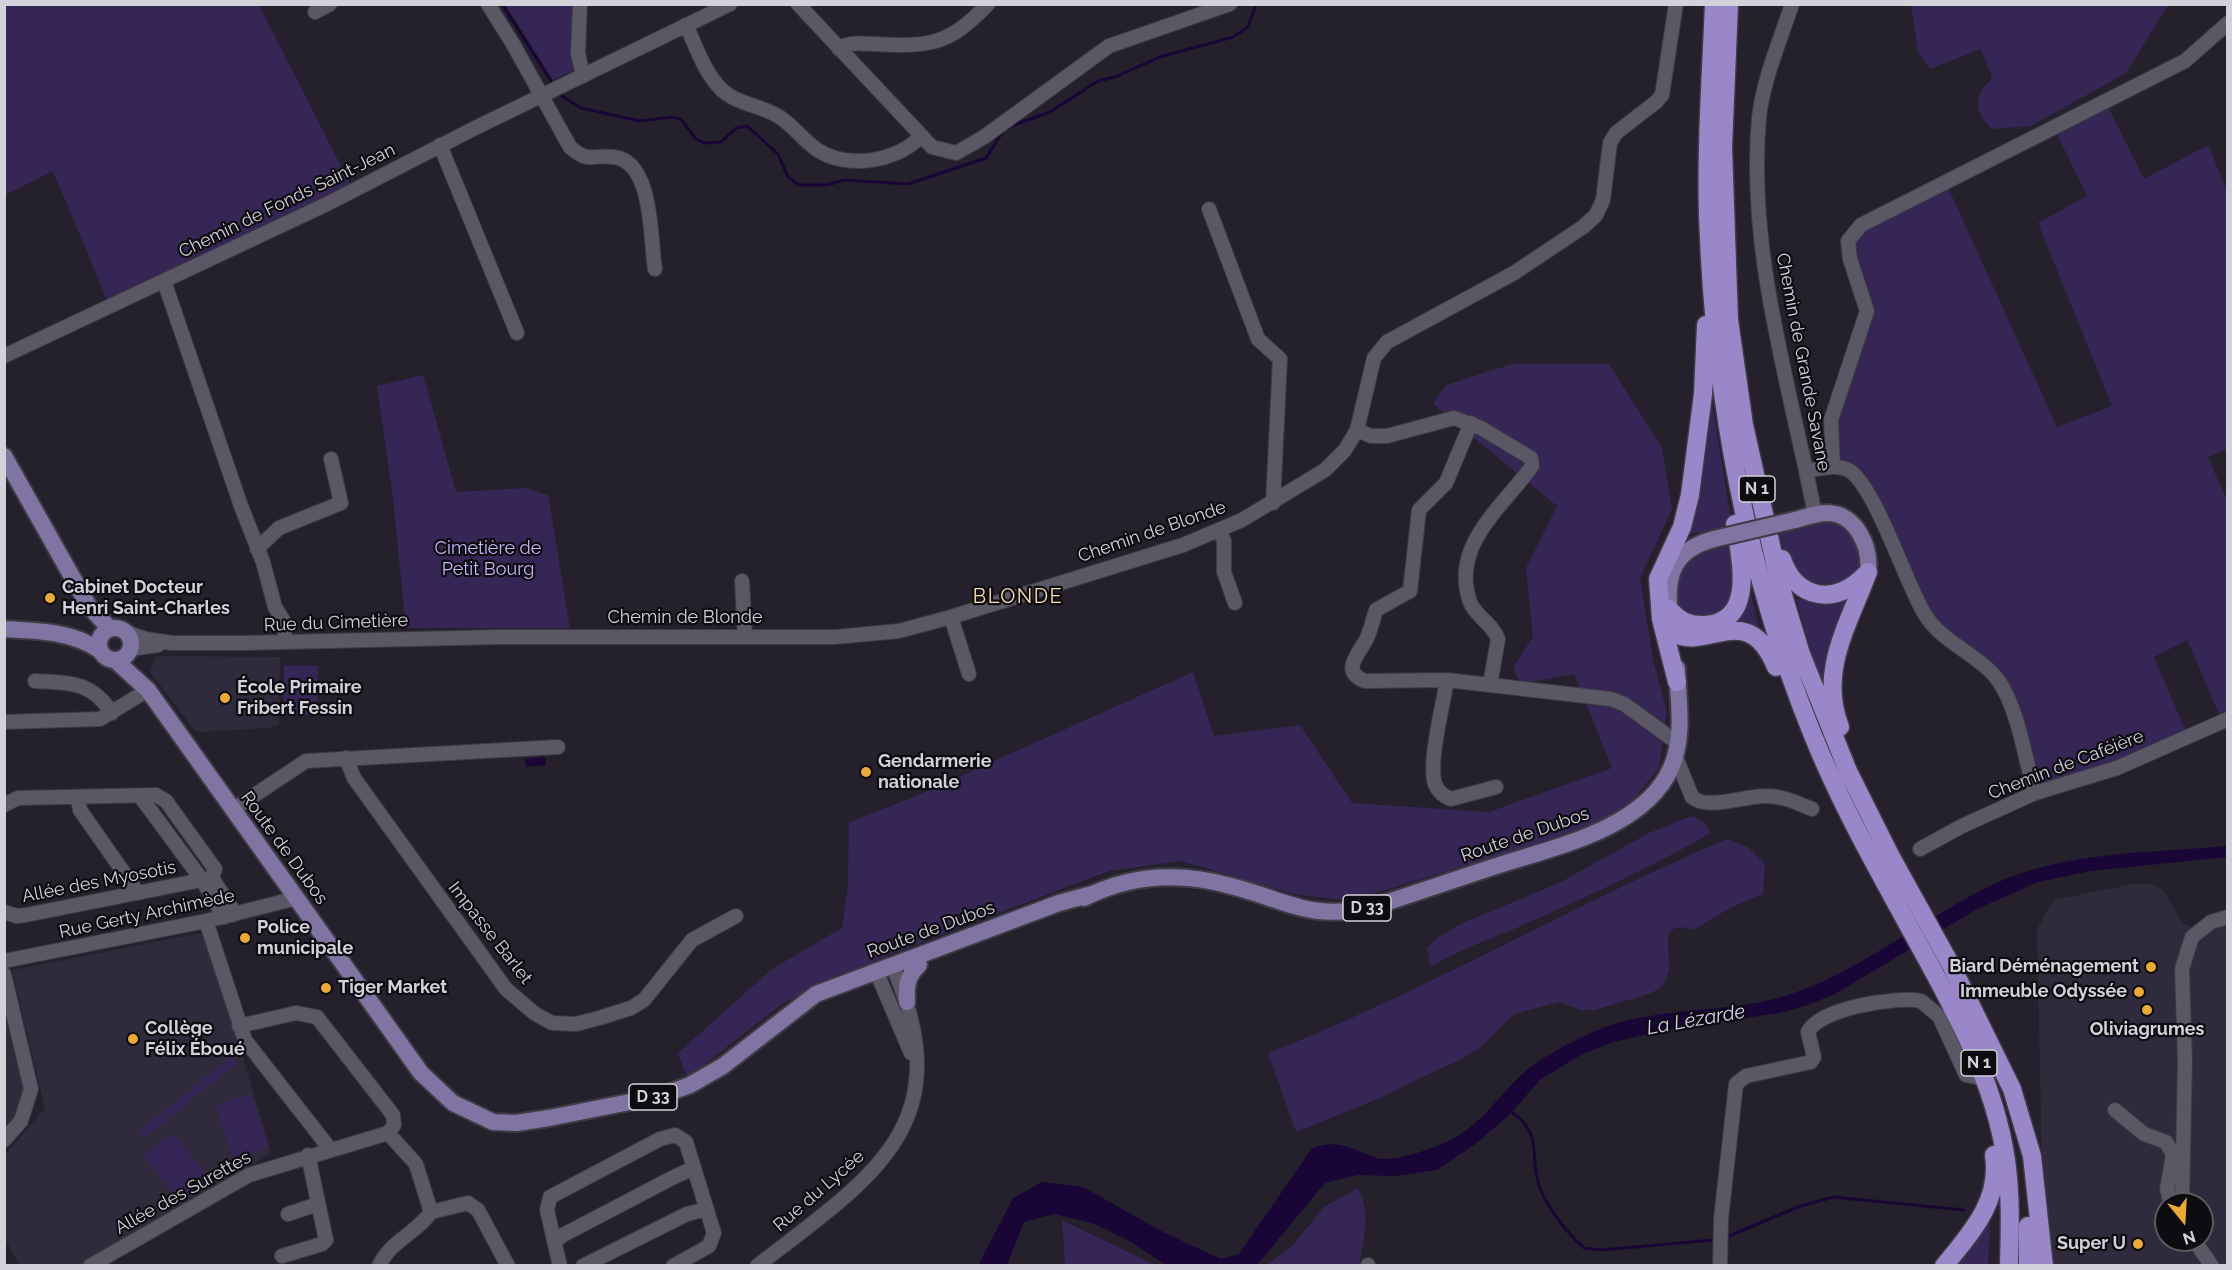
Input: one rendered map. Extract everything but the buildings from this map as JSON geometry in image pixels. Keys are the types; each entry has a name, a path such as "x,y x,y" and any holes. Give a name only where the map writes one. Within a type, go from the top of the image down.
{"highway":[{"name":"N 1","path":"1714,4 1709,148 1711,269 1725,415 1739,492 1761,589 1812,733 1855,826 1906,902 1944,971 1995,1054 2016,1118 2023,1156 2028,1220 2028,1266"},
{"name":"N 1","path":"1729,4 1723,147 1723,213 1729,320 1744,425 1775,564 1801,654 1848,771 1890,855 1906,902"},
{"path":"1677,674 1661,620 1658,579 1682,527 1690,495 1703,394 1711,269"},
{"path":"1669,609 1688,624 1711,624 1725,620 1735,609 1741,597 1743,576 1731,494 1725,415"},
{"path":"1744,425 1759,456 1781,555 1788,575 1796,585 1812,593 1836,594 1853,588 1868,572"},
{"path":"1868,572 1833,663 1832,698 1837,719 1890,855"},
{"path":"1672,632 1683,638 1694,638 1739,631 1754,636 1768,647 1832,796 1855,826"},
{"path":"1677,674 1685,648 1694,638"},
{"name":"N 1","path":"1944,971 1977,1056 2006,1158 2010,1207 2009,1266"},
{"path":"1995,1054 2024,1123 2032,1156 2044,1266"},
{"path":"1944,1266 1982,1217 1993,1191 1995,1160 1977,1056"}],"main road":[{"path":"4,456 88,605 129,637 125,654 106,658 83,639 58,633 4,628"},
{"name":"Route de Dubos","path":"886,973 920,965 1060,910 1115,885 1168,876 1196,878 1232,886 1300,909 1319,913 1343,913 1370,908 1593,834 1633,811 1651,797 1665,779 1677,750 1681,723 1669,609 1669,585 1679,559 1686,550 1714,539 1815,515"},
{"path":"1815,515 1840,515 1856,528 1867,550 1868,572"},
{"path":"99,650 99,640 118,630"},
{"name":"Route de Dubos","path":"125,654 232,810 421,1073 453,1103 493,1122 516,1123 549,1118 660,1096 690,1085 723,1066 790,1013 1059,903 1092,894"},
{"path":"907,1002 907,981 911,972 920,965"}],"street":[{"path":"315,12 330,4"},
{"path":"488,4 570,147 581,157 614,157 626,161 633,169 646,198 653,232 651,246 655,269"},
{"path":"580,4 578,53 583,76"},
{"name":"Chemin de Fonds Saint-Jean","path":"4,356 327,204 730,4"},
{"path":"798,4 921,136 932,147 944,152 963,150 1109,46 1230,4"},
{"path":"839,49 849,44 913,46 934,42 965,28 988,4"},
{"name":"Chemin de Blonde","path":"500,637 835,637 889,632 951,617 1220,531 1274,503 1325,470 1345,450 1357,430 1374,358 1387,342 1514,273 1583,226 1596,214 1603,200 1610,143 1616,133 1662,95 1676,4"},
{"name":"Chemin de Grande Savane","path":"1792,4 1765,88 1759,118 1759,184 1766,285 1815,515"},
{"path":"1833,466 1831,420 1867,311 1850,259 1848,241 1861,225 2184,61 2228,23"},
{"path":"686,25 710,76 722,90 734,99 779,117 816,149 833,157 859,160 885,158 900,153 921,136"},
{"path":"440,146 517,333"},
{"path":"1209,208 1258,339 1280,359 1274,503"},
{"path":"164,281 275,607 283,620 286,642"},
{"path":"1357,430 1371,436 1387,436 1447,419 1471,423 1527,454 1532,462 1530,469 1486,522 1467,559 1465,581 1472,605 1498,639 1490,685"},
{"path":"1471,423 1446,483 1419,510 1410,591 1376,610 1367,636 1352,663 1355,675 1365,681 1447,680 1618,701 1677,750 1695,800 1708,803 1765,795 1780,796 1812,809"},
{"path":"257,549 279,528 341,503 331,459"},
{"path":"1806,471 1833,466 1849,471 1870,495 1910,588 1938,632 1991,672 2003,687 2035,793"},
{"path":"1220,531 1224,541 1224,572 1235,603"},
{"path":"742,581 745,636"},
{"path":"951,617 969,674"},
{"name":"Rue du Cimetière","path":"118,630 146,639 172,643 500,637"},
{"name":"Rue du Cimetière","path":"125,654 172,643"},
{"path":"1447,680 1433,769 1438,791 1451,799 1458,799 1496,787"},
{"path":"35,681 74,683 92,690 112,713"},
{"path":"4,722 85,721 112,713 148,690"},
{"name":"Chemin de Caféière","path":"1920,849 1962,826 2035,793 2117,768 2228,719"},
{"path":"232,810 306,761 558,747"},
{"name":"Impasse Barlet","path":"346,758 354,778 506,989 534,1013 552,1023 576,1024 631,1008 652,992 692,940 736,916"},
{"name":"Allée des Myosotis","path":"4,804 18,798 140,796 231,907 228,916"},
{"path":"78,798 80,810 138,893"},
{"name":"Allée des Myosotis","path":"4,912 17,916 26,915 207,879"},
{"name":"Rue Gerty Archimède","path":"4,961 206,921 297,898"},
{"path":"2182,1192 2185,1030 2182,969 2192,937 2211,922 2228,917"},
{"path":"206,921 245,1040 330,1149"},
{"name":"Rue du Lycée","path":"758,1266 841,1201 892,1149 907,1121 914,1095 917,1043 907,1002 886,973"},
{"name":"Rue du Lycée","path":"886,973 916,1069"},
{"path":"4,974 31,1089 21,1120 4,1140"},
{"path":"1720,1266 1722,1219 1736,1084 1746,1076 1811,1062 1814,1057 1808,1032 1816,1022 1832,1014 1890,1001 1922,1001 1940,1016 1966,1075 1981,1078"},
{"path":"239,1026 296,1013 317,1017 393,1115 394,1125 388,1133 416,1164 431,1212"},
{"path":"2115,1110 2144,1134 2166,1142 2173,1155 2168,1192"},
{"name":"Allée des Surettes","path":"90,1266 232,1182 308,1155 388,1133"},
{"path":"560,1266 547,1210 550,1197 660,1139 681,1137 686,1142 714,1233 713,1240 702,1251 673,1266"},
{"path":"282,1256 324,1243 308,1155"},
{"path":"554,1242 672,1178 687,1171 695,1172"},
{"path":"379,1266 383,1257 405,1234 431,1212 468,1203 473,1204 508,1266"},
{"path":"288,1214 318,1204"},
{"path":"583,1266 687,1214 707,1209"},
{"path":"2202,1252 2212,1266"}],"shaded area":[{"name":"École Primaire Fribert Fessin","path":"155,656 280,657 279,724 268,728 196,732 150,672"},
{"path":"2134,884 2152,884 2163,890 2183,923 2193,928 2227,917 2227,1265 2048,1265 2042,1170 2037,929 2054,900"},
{"name":"Collège Félix Éboué","path":"206,932 271,1153 83,1266 20,1265 5,1239 4,1156 45,1108 12,970"},
{"path":"4,991 26,1087 20,1113 4,1135"}],"green space":[{"path":"5,4 259,5 351,186 107,300 53,171 5,195"},
{"path":"1911,4 2168,5 2126,73 2031,126 1991,129 1978,109 1981,91 1992,78 1981,49 1930,69 1918,52"},
{"path":"506,5 580,5 581,67 553,80"},
{"path":"2105,101 2144,179 2208,145 2228,193 2227,449 2208,457 2227,501 2227,719 2222,721 2187,640 2154,657 2188,736 2035,793 2003,687 1938,632 1870,495 1841,467 1830,437 1865,321 1848,241 1861,225 1946,183 2057,427 2112,406 2038,223 2087,196 2054,128"},
{"path":"1512,364 1609,364 1662,448 1672,509 1640,578 1653,660 1667,712 1659,768 1629,805 1591,827 1349,901 1294,894 1181,861 1109,871 891,954 783,1003 687,1078 678,1053 772,969 842,928 848,885 849,822 909,799 1193,672 1214,736 1300,725 1352,803 1489,812 1612,768 1574,674 1521,684 1513,667 1533,637 1526,568 1557,506 1433,404 1446,385"},
{"name":"Cimetière de Petit Bourg","path":"423,375 456,492 525,488 548,495 570,628 406,628 393,499 377,386"},
{"path":"1709,384 1732,527 1684,535"},
{"path":"1828,522 1845,529 1856,542 1859,550 1859,568 1857,577 1820,590 1790,568 1778,532"},
{"path":"1732,543 1735,571 1729,605 1710,620 1679,612 1676,596 1677,583 1686,564 1695,557"},
{"path":"1747,578 1760,631 1727,625"},
{"path":"1852,597 1825,663 1823,681 1820,681 1796,599 1830,603"},
{"path":"284,665 318,666 317,715 283,715"},
{"path":"1691,816 1704,822 1711,833 1614,884 1462,950 1431,966 1427,948 1438,937 1465,922 1559,883 1649,833"},
{"path":"1727,839 1749,848 1765,864 1763,894 1730,908 1693,930 1679,927 1673,929 1668,935 1669,970 1664,984 1652,993 1595,1010 1581,1010 1559,1002 1514,1014 1484,1044 1467,1056 1375,1100 1296,1132 1268,1053 1384,1003"},
{"path":"232,1056 237,1063 143,1139 138,1132"},
{"path":"251,1094 268,1148 233,1159 216,1105"},
{"path":"173,1133 208,1178 179,1201 143,1156"},
{"path":"1358,1188 1365,1217 1359,1265 1267,1265 1293,1245 1324,1207"},
{"path":"1991,1212 1988,1265 1952,1266"},
{"path":"1062,1220 1154,1265 1065,1265"}],"water":[{"path":"545,757 546,765 526,767 525,759"},
{"name":"La Lézarde","path":"2227,846 2227,857 2091,871 2038,882 1977,909 1835,994 1808,1005 1780,1013 1680,1027 1613,1042 1582,1054 1540,1080 1509,1115 1478,1142 1437,1170 1395,1176 1357,1175 1325,1183 1257,1265 1166,1265 1131,1242 1095,1224 1054,1214 1024,1222 1007,1265 978,1266 1013,1198 1042,1182 1083,1187 1163,1232 1221,1259 1239,1254 1312,1148 1335,1144 1376,1158 1391,1159 1434,1147 1460,1135 1469,1128 1534,1065 1593,1032 1616,1023 1641,1018 1745,1005 1794,993 1846,970 1970,896 2023,873 2081,859 2110,855"}],"waterway":[{"path":"502,4 551,81"},
{"path":"1008,127 1050,112 1098,81 1115,77 1160,57 1233,37 1248,27 1256,4"},
{"path":"562,96 581,108 640,121 671,117 681,119 696,139 704,143 721,142 736,128 747,126 778,154 788,177 799,185 827,185 844,180 908,184 986,158 1003,131"},
{"path":"1510,1111 1528,1128 1532,1137 1537,1176 1548,1204 1565,1228 1584,1248 1601,1250 1713,1240"},
{"path":"1729,1236 1798,1207 1833,1197 1964,1210"}],"place":[{"name":"Cabinet Docteur Henri Saint-Charles","path":"50,598"},
{"name":"École Primaire Fribert Fessin","path":"225,698"},
{"name":"Gendarmerie nationale","path":"866,772"},
{"name":"Police municipale","path":"245,938"},
{"name":"Biard Déménagement","path":"2151,967"},
{"name":"Tiger Market","path":"326,988"},
{"name":"Immeuble Odyssée","path":"2139,992"},
{"name":"Oliviagrumes","path":"2147,1010"},
{"name":"Collège Félix Éboué","path":"133,1039"},
{"name":"Super U","path":"2138,1244"}],"district":[{"name":"BLONDE","path":"1018,597"}]}
